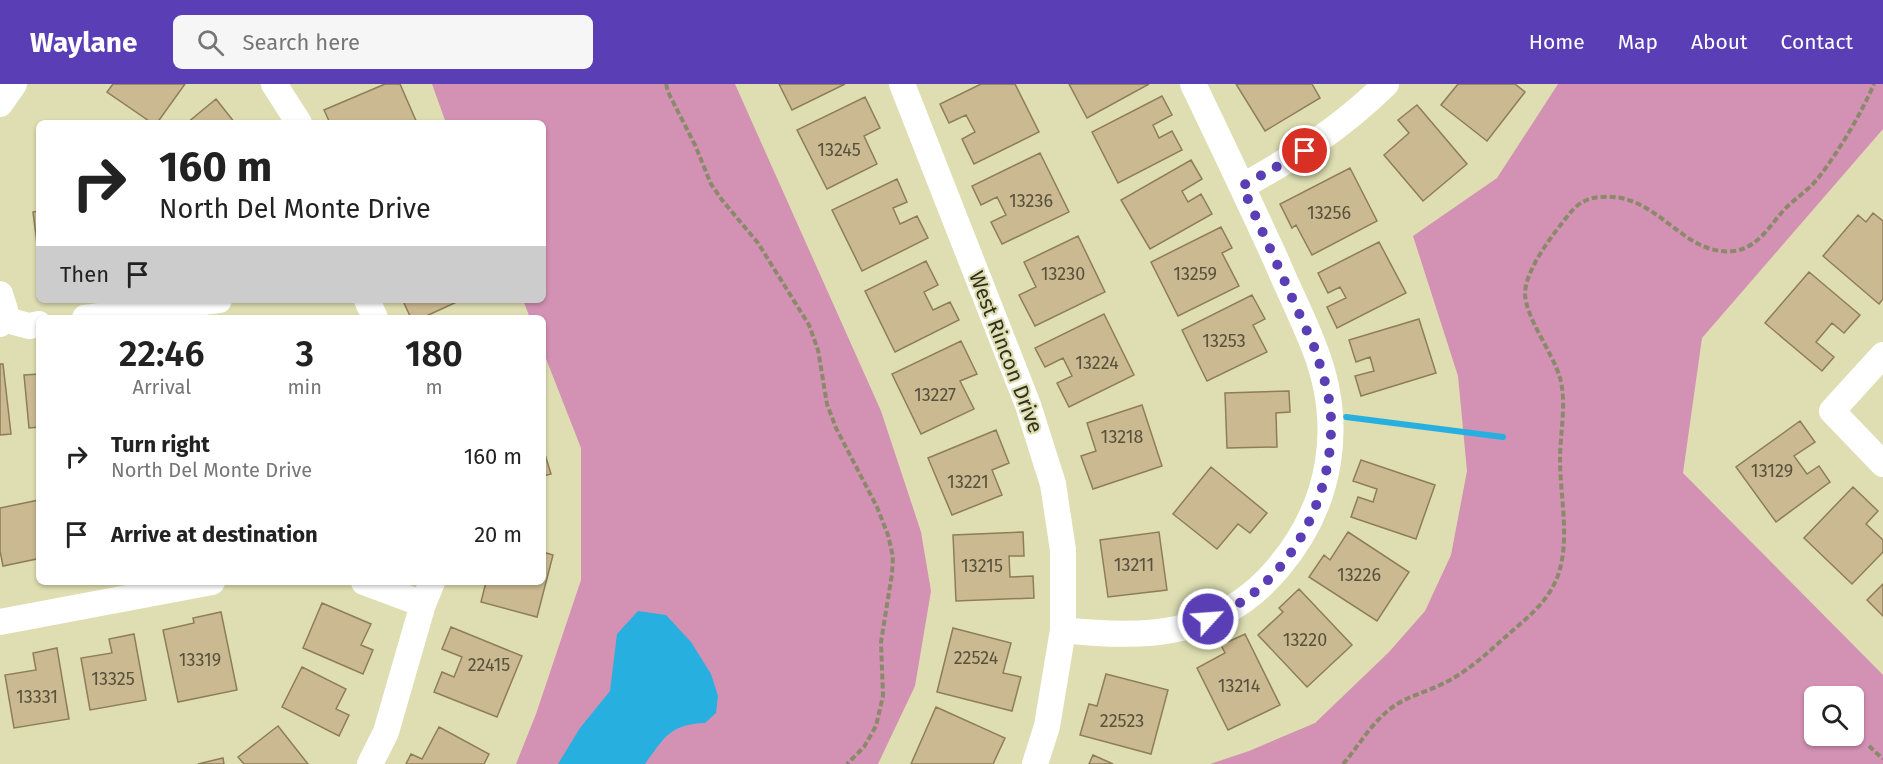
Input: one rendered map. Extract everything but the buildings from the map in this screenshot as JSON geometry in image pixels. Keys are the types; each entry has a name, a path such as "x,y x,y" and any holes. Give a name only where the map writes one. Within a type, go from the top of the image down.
{"street":[{"path":"0,104 14,84"},
{"path":"274,84 297,120"},
{"name":"West Rincon Drive","path":"902,84 1028,405 1042,443 1053,484 1063,550 1063,630 1060,659 1047,726 1035,764"},
{"path":"1063,630 1104,634 1141,634 1196,624 1221,615 1249,599 1269,579 1304,533 1325,479 1331,452 1331,418 1315,349 1242,186 1193,84"},
{"path":"1242,186 1305,151 1335,130 1386,84"},
{"path":"0,294 5,310 1,322 29,326 36,325"},
{"path":"108,315 197,303"},
{"path":"1883,355 1832,411 1883,464"},
{"path":"0,622 196,585"},
{"path":"370,764 386,732 428,593 381,585"}],"path":[{"path":"666,84 711,184 759,243 809,324 818,350 828,404 836,428 888,535 893,557 880,642 883,696 876,726 864,747 846,764"},
{"path":"1343,764 1375,723 1389,710 1423,691 1441,685 1473,666 1524,622 1537,609 1557,578 1563,531 1560,458 1561,381 1525,296 1530,272 1535,262 1571,211 1585,200 1598,197 1613,196 1630,199 1650,209 1690,240 1710,249 1732,251 1746,248 1761,238 1786,209 1818,179 1856,119 1874,84"},
{"path":"1869,746 1883,759"}],"shaded area":[{"path":"432,84 735,84 881,411 921,532 931,591 915,686 878,764 516,764 536,714 581,580 581,448 546,359 546,315 529,315 524,303 546,303 546,120 445,120"},
{"path":"1558,84 1883,84 1883,129 1702,338 1683,473 1883,675 1883,764 1210,764 1249,751 1315,723 1389,652 1425,611 1451,555 1467,471 1458,376 1413,236 1497,178"}],"water":[{"path":"638,611 666,615 691,642 711,674 718,696 716,713 705,723 684,726 669,734 645,764 558,764 580,728 610,691 617,634"}],"waterway":[{"path":"1346,417 1503,437"}],"route":[{"path":"1208,619 1221,615 1249,599 1289,555 1304,533 1317,504 1331,452 1331,418 1315,349 1242,186 1305,151"}]}
